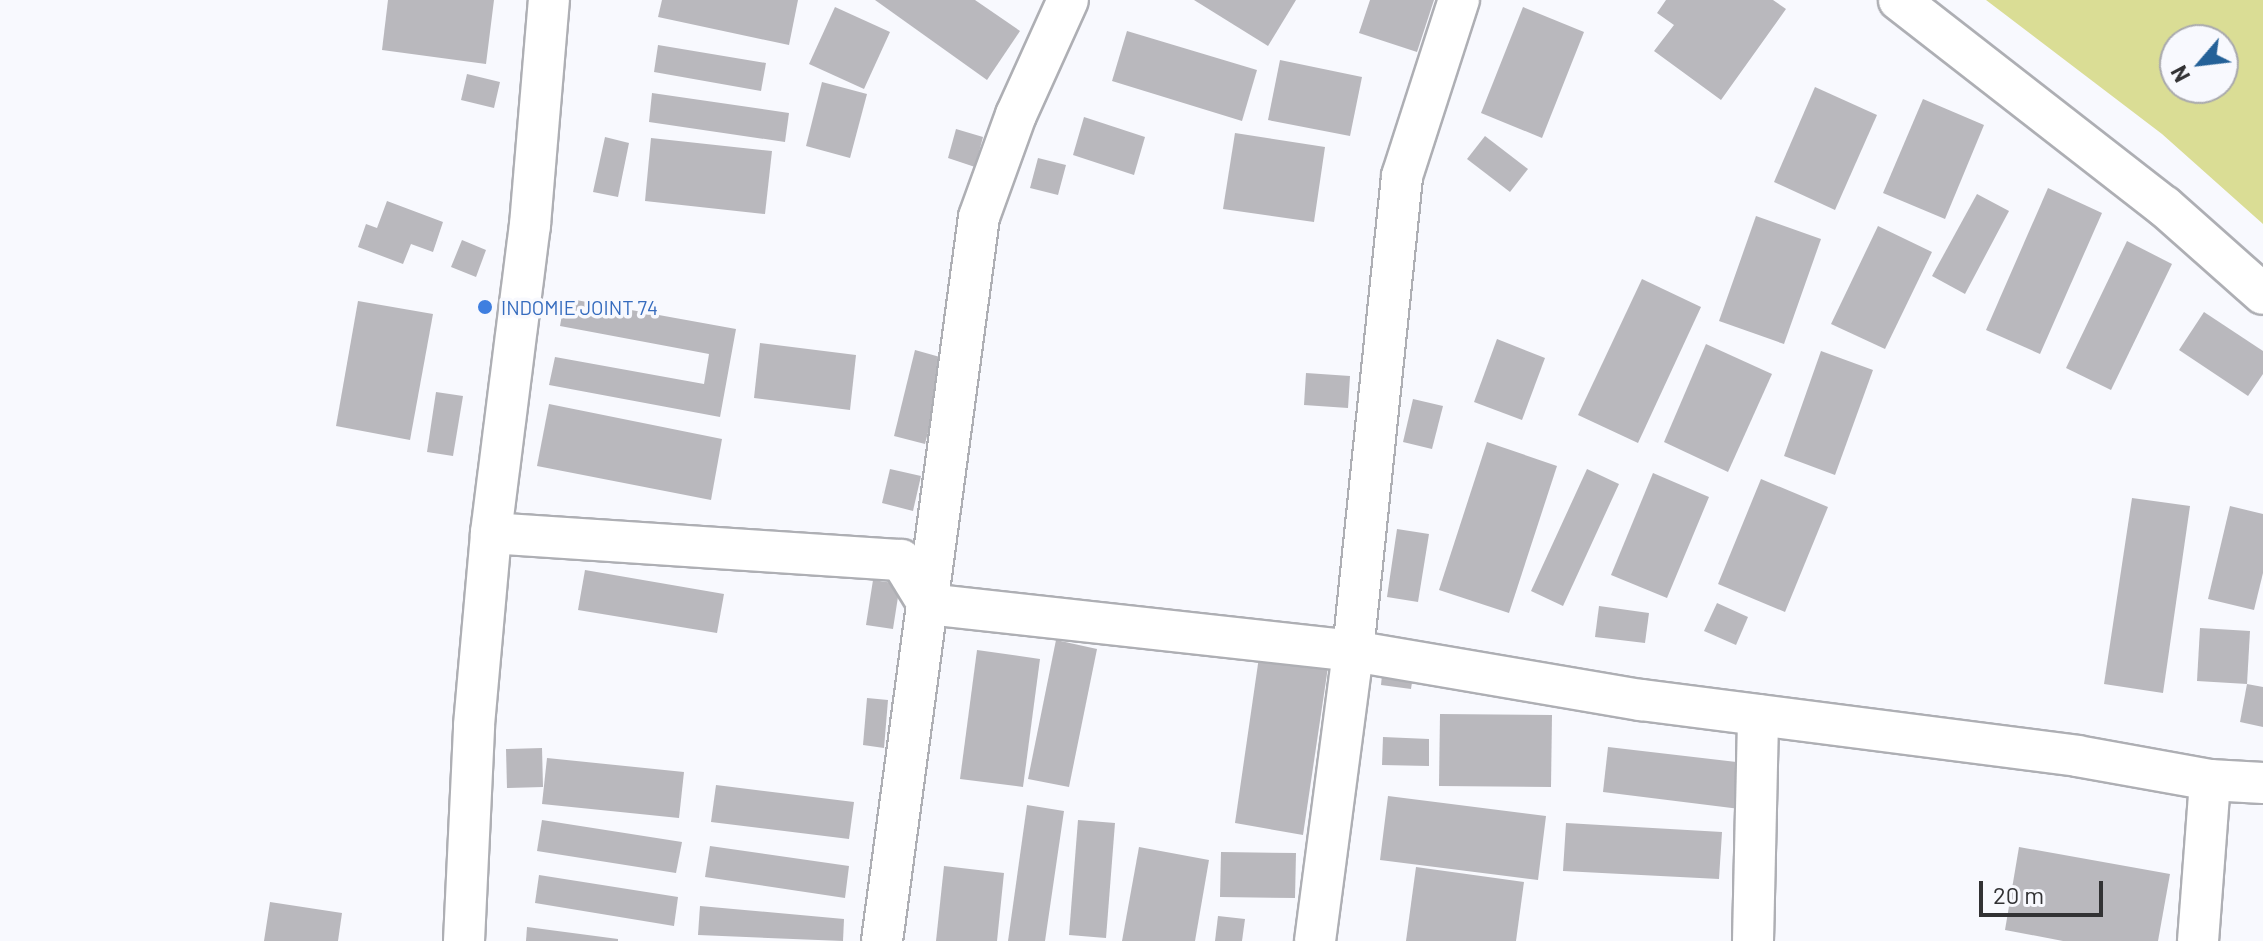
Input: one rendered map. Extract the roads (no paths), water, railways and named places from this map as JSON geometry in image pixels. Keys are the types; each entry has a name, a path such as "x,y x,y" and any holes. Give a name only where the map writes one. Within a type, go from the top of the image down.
{"street":[{"path":"464,941 473,739 491,533 530,225 549,0"},
{"path":"882,941 979,217 1016,115 1068,0"},
{"path":"1315,941 1353,651 1402,176 1459,0"},
{"path":"1899,0 2164,206 2263,294"},
{"path":"491,533 901,560 928,604"},
{"path":"928,604 1353,651 1758,715 2077,756 2210,780 2263,783"},
{"path":"1753,941 1758,715"},
{"path":"2198,941 2210,780"}],"place":[{"name":"INDOMIE JOINT 74","path":"485,307"}]}
